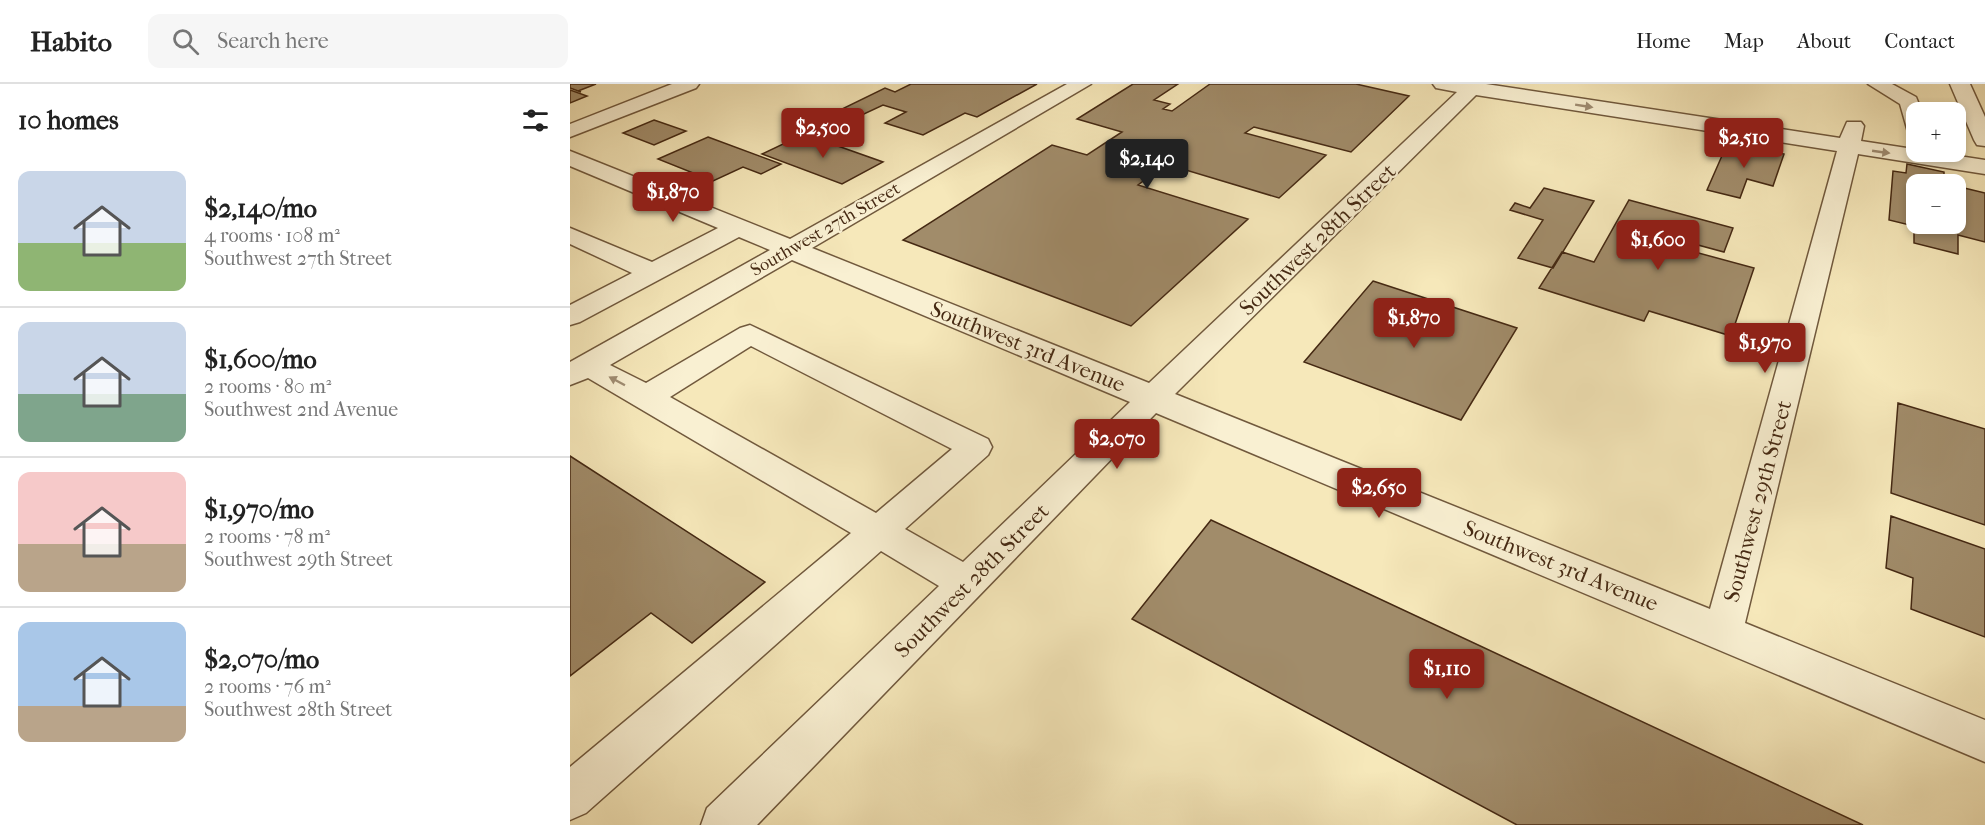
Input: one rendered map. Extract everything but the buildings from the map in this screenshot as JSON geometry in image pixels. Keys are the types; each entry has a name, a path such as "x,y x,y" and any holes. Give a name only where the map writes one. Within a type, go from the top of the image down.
{"street":[{"path":"570,131 689,84"},
{"name":"Southwest 27th Street","path":"579,370 1081,84"},
{"path":"1561,84 1784,116"},
{"path":"1878,84 1909,102"},
{"path":"1960,84 1978,143"},
{"path":"1464,85 1852,131 1985,167"},
{"name":"Southwest 28th Street","path":"724,825 1464,85"},
{"name":"Southwest 29th Street","path":"1723,632 1852,131"},
{"path":"1896,132 1906,133"},
{"name":"Southwest 3rd Avenue","path":"570,158 1985,741"},
{"path":"570,186 602,171"},
{"path":"570,316 739,227"},
{"path":"570,235 652,272"},
{"path":"570,797 976,447 750,334 648,398"},
{"path":"579,370 648,398 967,583"}]}
